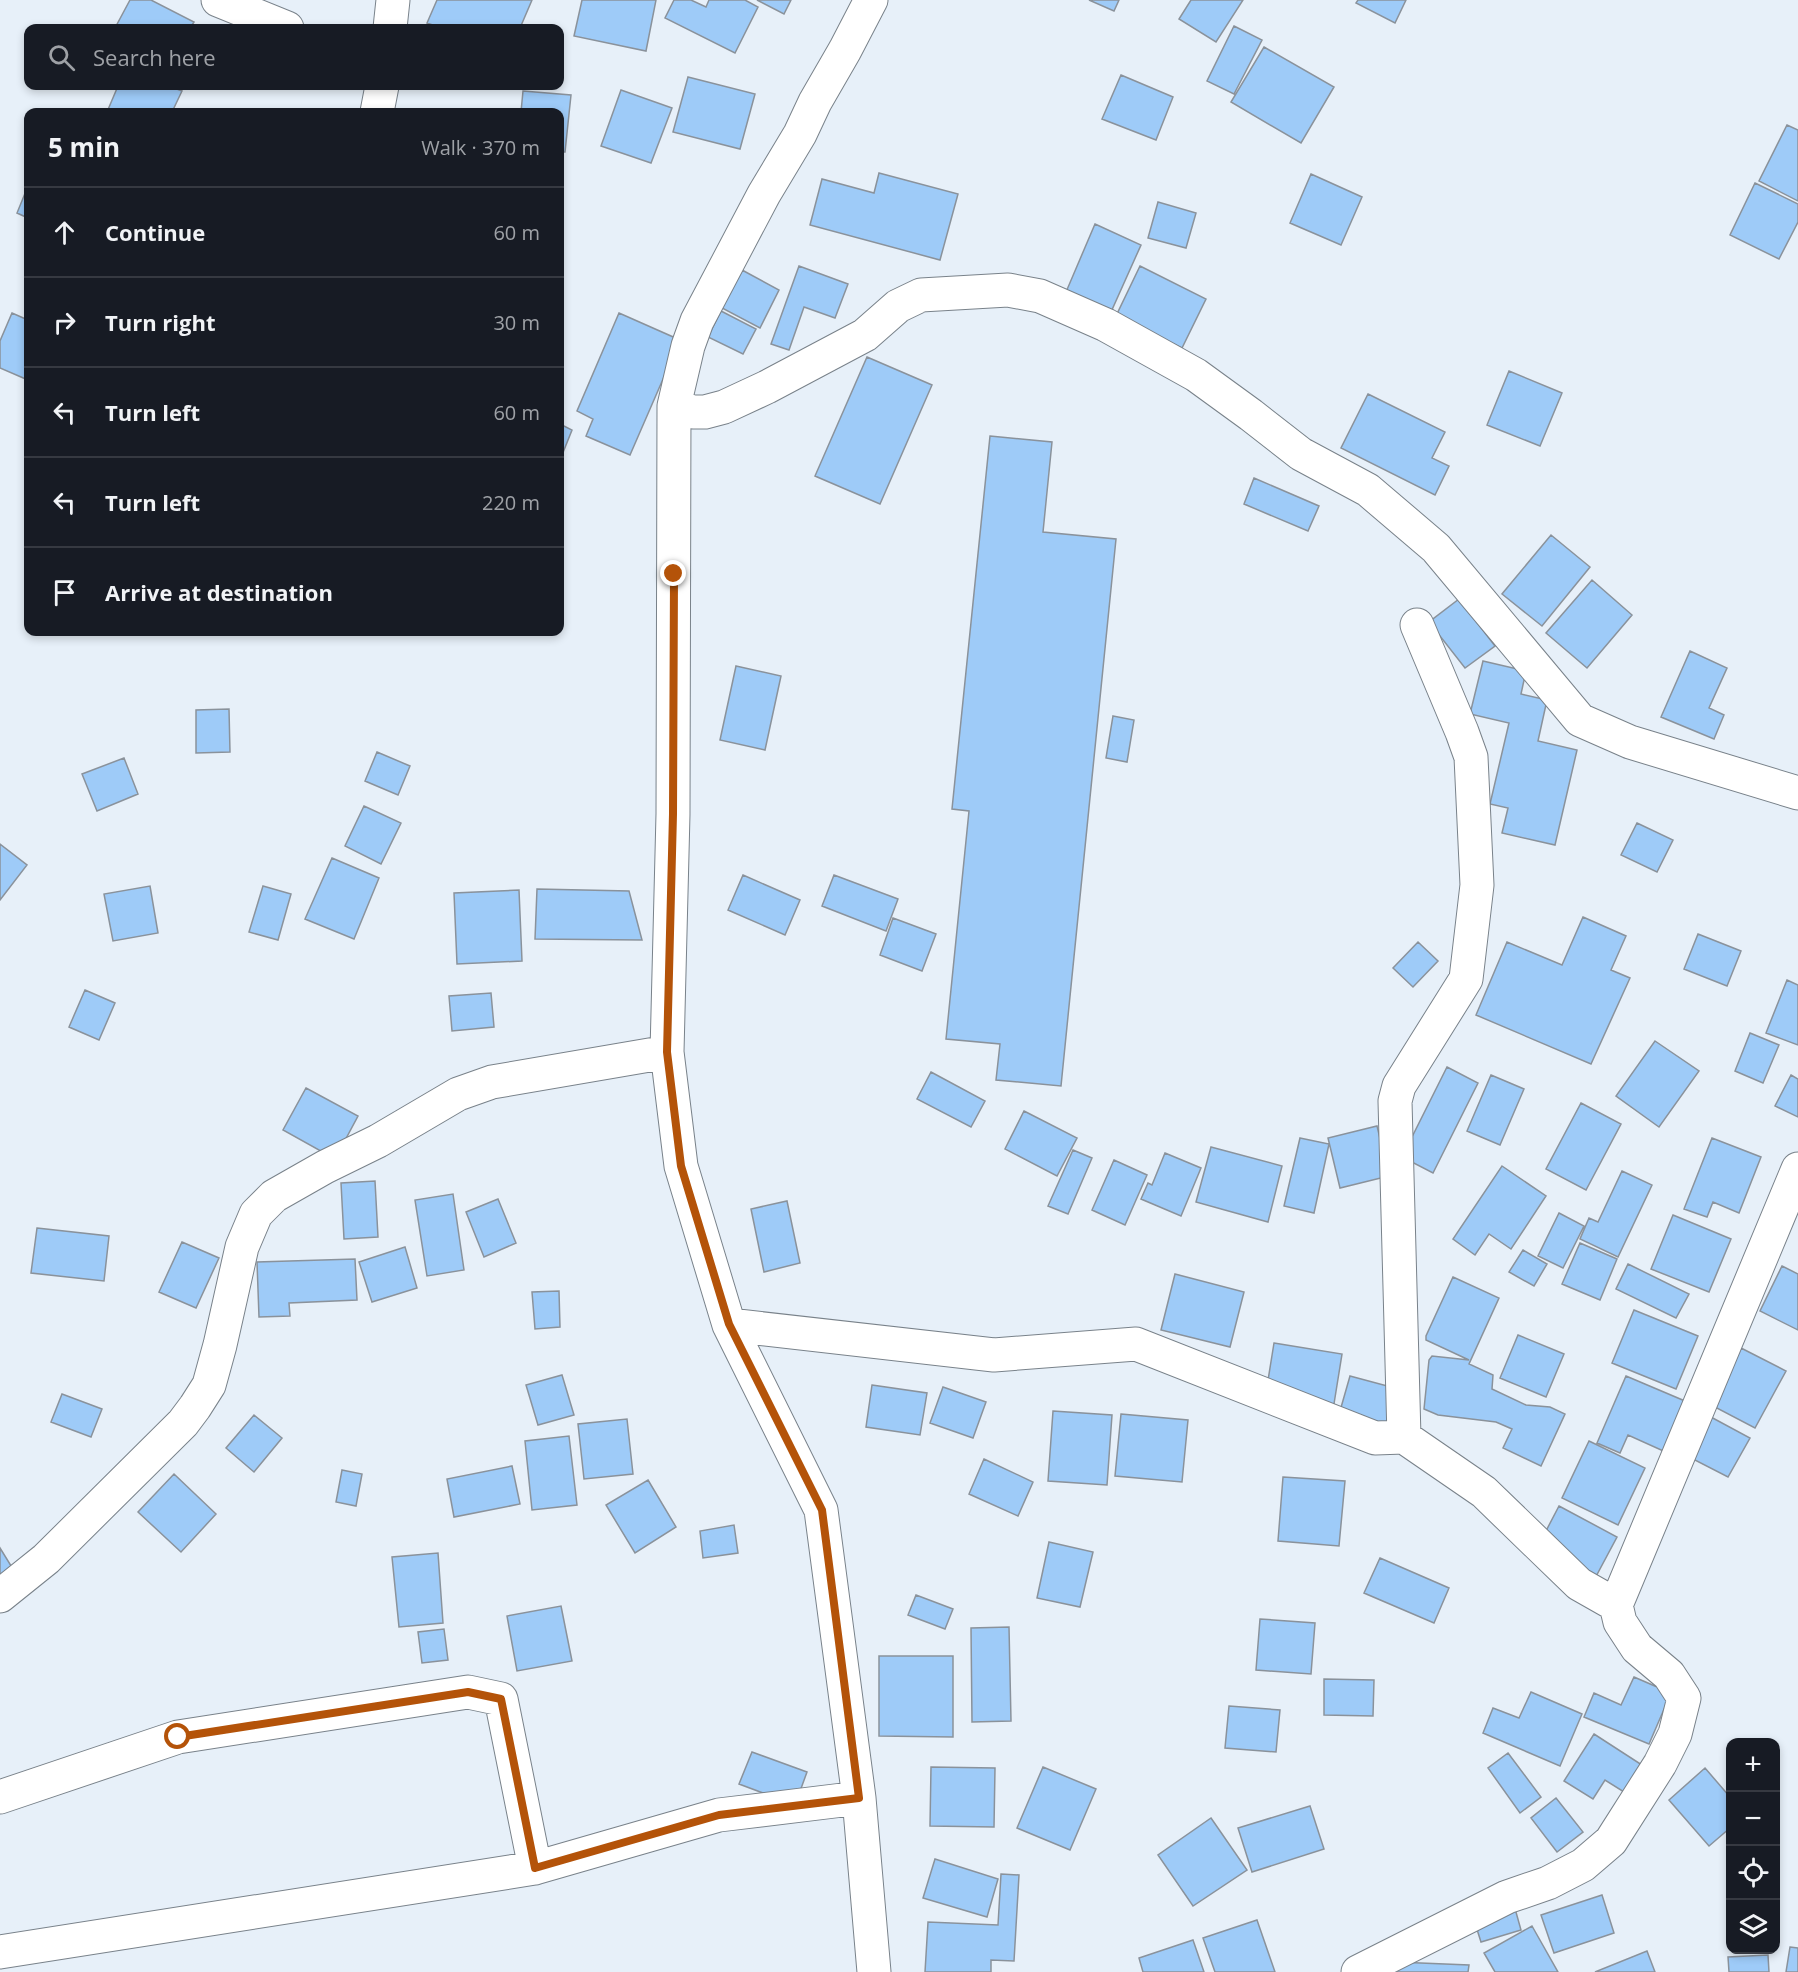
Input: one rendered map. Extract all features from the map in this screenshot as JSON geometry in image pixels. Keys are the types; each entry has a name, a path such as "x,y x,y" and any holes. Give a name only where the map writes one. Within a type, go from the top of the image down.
{"street":[{"path":"218,0 277,24"},
{"path":"390,24 393,0"},
{"path":"871,0 697,321 688,346 674,406 673,802 667,1052 681,1166 729,1324 822,1510 859,1798 874,1972"},
{"path":"377,108 381,90"},
{"path":"674,406 693,412 705,412 741,399 865,335 898,306 921,294 1008,290 1040,296 1106,325 1196,375 1301,454 1368,489 1436,548 1580,720 1630,742 1798,793"},
{"path":"1404,1437 1395,1101 1399,1086 1466,979 1477,885 1470,757 1462,732 1417,625"},
{"path":"0,1596 46,1559 183,1423 195,1407 209,1385 242,1247 256,1214 274,1196 378,1141 458,1094 492,1082 667,1052"},
{"path":"1358,1972 1507,1897 1548,1883 1583,1865 1611,1841 1670,1744 1675,1734 1684,1698 1669,1675 1637,1648 1620,1622 1616,1605 1798,1168"},
{"path":"729,1324 993,1355 1136,1344 1374,1438 1404,1437 1484,1492 1579,1584 1616,1605"},
{"path":"0,1797 178,1737 468,1692 501,1699 535,1868"},
{"path":"0,1952 535,1868 719,1815 859,1798"}],"building":[{"path":"130,0 151,0 194,22 193,24 117,24"},
{"path":"437,0 532,0 522,24 427,23"},
{"path":"582,0 656,0 646,51 574,36"},
{"path":"674,0 691,0 706,7 709,0 745,0 758,7 735,53 665,18"},
{"path":"757,0 791,0 784,14"},
{"path":"1089,0 1119,0 1114,11"},
{"path":"1191,0 1243,0 1216,42 1179,19"},
{"path":"1358,0 1406,0 1395,23 1356,3"},
{"path":"1234,26 1262,40 1234,94 1207,81"},
{"path":"1264,47 1334,87 1301,143 1231,102"},
{"path":"1121,75 1173,97 1156,140 1102,119"},
{"path":"688,77 755,94 740,149 673,132"},
{"path":"116,90 182,91 174,108 109,108"},
{"path":"621,90 672,108 651,163 601,146"},
{"path":"523,91 571,95 565,152 564,108 521,108"},
{"path":"1787,125 1798,130 1798,201 1759,181"},
{"path":"879,173 958,194 940,260 810,225 822,179 874,193"},
{"path":"1311,174 1362,197 1341,245 1290,223"},
{"path":"1755,183 1798,204 1798,222 1779,259 1730,235"},
{"path":"24,196 24,216 17,213"},
{"path":"1158,202 1196,213 1186,248 1148,238"},
{"path":"1095,224 1141,245 1111,312 1066,292"},
{"path":"799,266 848,284 835,318 804,307 789,350 771,344"},
{"path":"1140,266 1206,299 1182,348 1116,316"},
{"path":"742,270 779,290 760,328 722,308"},
{"path":"721,311 756,329 743,354 708,337"},
{"path":"12,313 24,318 24,378 0,368 0,341"},
{"path":"619,313 680,340 630,455 586,436 593,419 577,411"},
{"path":"867,357 932,385 880,504 815,476"},
{"path":"1509,371 1562,393 1540,446 1487,425"},
{"path":"1368,394 1445,432 1432,458 1449,466 1435,495 1341,448"},
{"path":"564,426 572,430 564,450"},
{"path":"990,436 1052,442 1043,532 1116,539 1061,1086 996,1080 1000,1044 946,1039 969,811 952,809"},
{"path":"1254,478 1319,506 1308,531 1244,504"},
{"path":"1551,535 1590,567 1542,626 1502,594"},
{"path":"1592,580 1632,615 1587,668 1546,633"},
{"path":"1459,599 1495,646 1465,668 1429,622"},
{"path":"1690,651 1727,668 1709,708 1724,715 1714,739 1661,717"},
{"path":"1483,661 1526,671 1521,694 1547,700 1538,741 1577,750 1555,845 1502,833 1508,808 1490,804 1509,723 1470,714"},
{"path":"736,666 781,676 765,750 720,740"},
{"path":"229,709 230,752 196,753 196,710"},
{"path":"1113,716 1134,720 1127,762 1106,758"},
{"path":"377,752 410,766 398,795 365,781"},
{"path":"124,758 138,794 97,811 82,774"},
{"path":"364,806 401,823 381,864 345,846"},
{"path":"1637,823 1673,840 1657,872 1621,855"},
{"path":"0,844 27,865 0,900"},
{"path":"332,858 379,878 354,939 305,919"},
{"path":"743,875 800,900 785,935 728,910"},
{"path":"834,875 898,899 886,931 822,906"},
{"path":"150,886 158,933 113,941 104,894"},
{"path":"263,886 291,894 278,940 249,932"},
{"path":"537,889 629,891 642,940 535,939"},
{"path":"519,890 522,961 457,964 454,893"},
{"path":"1583,917 1626,936 1611,970 1630,978 1591,1064 1476,1015 1507,942 1562,965"},
{"path":"893,918 936,934 922,971 880,955"},
{"path":"1698,934 1741,951 1727,986 1684,969"},
{"path":"1418,942 1438,961 1413,987 1393,968"},
{"path":"1787,980 1798,985 1798,1045 1766,1033"},
{"path":"85,990 115,1003 99,1040 69,1027"},
{"path":"491,993 494,1027 452,1031 449,996"},
{"path":"1750,1033 1779,1045 1763,1083 1735,1071"},
{"path":"1655,1041 1699,1071 1659,1127 1616,1096"},
{"path":"1447,1067 1478,1083 1433,1173 1402,1157"},
{"path":"931,1072 985,1101 971,1127 917,1099"},
{"path":"1491,1075 1524,1089 1500,1145 1467,1131"},
{"path":"1791,1075 1798,1079 1798,1117 1775,1106"},
{"path":"306,1088 358,1116 335,1159 283,1130"},
{"path":"1581,1103 1621,1124 1586,1190 1546,1169"},
{"path":"1024,1111 1077,1138 1057,1176 1005,1149"},
{"path":"1377,1126 1389,1176 1340,1188 1328,1138"},
{"path":"1300,1138 1329,1144 1314,1213 1284,1206"},
{"path":"1712,1138 1761,1157 1739,1213 1713,1202 1707,1217 1684,1209"},
{"path":"1211,1147 1282,1166 1268,1222 1196,1202"},
{"path":"1073,1150 1092,1158 1068,1214 1048,1206"},
{"path":"1165,1153 1201,1168 1181,1216 1141,1199 1148,1183 1152,1185"},
{"path":"1114,1160 1147,1175 1125,1225 1092,1210"},
{"path":"1502,1166 1546,1196 1511,1249 1489,1234 1475,1255 1453,1239"},
{"path":"1622,1171 1652,1185 1618,1257 1580,1239 1589,1218 1598,1222"},
{"path":"375,1181 378,1237 344,1239 341,1183"},
{"path":"453,1194 464,1270 427,1276 415,1200"},
{"path":"498,1199 516,1243 484,1257 466,1212"},
{"path":"787,1201 800,1263 764,1272 751,1209"},
{"path":"1559,1213 1584,1226 1563,1268 1538,1256"},
{"path":"1673,1215 1731,1239 1709,1292 1651,1269"},
{"path":"37,1228 109,1236 104,1281 31,1273"},
{"path":"182,1242 219,1258 196,1308 159,1292"},
{"path":"1580,1243 1617,1259 1600,1300 1562,1284"},
{"path":"405,1247 417,1288 372,1302 359,1262"},
{"path":"1523,1250 1547,1264 1534,1286 1509,1272"},
{"path":"355,1259 357,1300 289,1303 290,1316 259,1317 257,1262"},
{"path":"1628,1264 1689,1294 1676,1318 1616,1289"},
{"path":"1782,1266 1798,1274 1798,1330 1760,1311"},
{"path":"1175,1274 1244,1292 1230,1347 1161,1330"},
{"path":"1453,1277 1499,1298 1469,1364 1493,1375 1492,1389 1526,1405 1550,1407 1565,1414 1541,1466 1503,1448 1512,1429 1496,1422 1438,1415 1424,1409 1429,1360 1432,1356 1469,1360 1426,1340"},
{"path":"559,1291 560,1327 535,1329 532,1292"},
{"path":"1634,1310 1698,1336 1676,1389 1612,1363"},
{"path":"1518,1335 1564,1354 1546,1397 1500,1378"},
{"path":"1274,1343 1342,1354 1333,1410 1265,1399"},
{"path":"1741,1348 1786,1371 1755,1428 1711,1405"},
{"path":"562,1375 574,1415 538,1425 526,1385"},
{"path":"1350,1376 1406,1391 1395,1434 1338,1418"},
{"path":"1626,1376 1692,1404 1670,1454 1628,1435 1620,1453 1597,1443"},
{"path":"872,1385 927,1393 920,1435 866,1427"},
{"path":"943,1387 986,1402 973,1438 930,1423"},
{"path":"62,1394 102,1409 91,1437 51,1422"},
{"path":"1053,1411 1112,1415 1107,1485 1048,1481"},
{"path":"1121,1414 1188,1420 1182,1482 1115,1476"},
{"path":"254,1415 282,1438 254,1472 226,1448"},
{"path":"1709,1416 1750,1438 1728,1477 1687,1456"},
{"path":"627,1419 633,1474 584,1479 578,1424"},
{"path":"569,1436 577,1505 532,1510 525,1441"},
{"path":"1589,1441 1645,1468 1618,1525 1562,1498"},
{"path":"984,1459 1033,1482 1018,1516 969,1494"},
{"path":"512,1466 520,1504 454,1517 447,1479"},
{"path":"342,1470 362,1474 356,1506 336,1502"},
{"path":"174,1474 216,1514 181,1552 138,1512"},
{"path":"1283,1477 1345,1481 1339,1546 1278,1541"},
{"path":"648,1480 676,1527 635,1553 606,1505"},
{"path":"1559,1506 1617,1537 1593,1582 1535,1552"},
{"path":"734,1525 738,1553 703,1558 700,1531"},
{"path":"1049,1542 1093,1552 1080,1607 1037,1598"},
{"path":"0,1548 13,1569 0,1577"},
{"path":"438,1553 443,1623 399,1627 392,1557"},
{"path":"1380,1558 1449,1588 1434,1623 1364,1593"},
{"path":"916,1595 953,1609 945,1629 908,1615"},
{"path":"561,1606 572,1661 517,1671 507,1616"},
{"path":"1260,1619 1315,1623 1311,1674 1256,1670"},
{"path":"1009,1627 1011,1721 972,1722 971,1628"},
{"path":"444,1629 448,1660 422,1663 418,1632"},
{"path":"879,1656 953,1656 953,1737 879,1736"},
{"path":"1634,1677 1671,1693 1649,1744 1584,1717 1594,1693 1621,1705"},
{"path":"1324,1679 1374,1680 1373,1716 1324,1715"},
{"path":"1531,1692 1582,1714 1560,1766 1483,1733 1493,1708 1519,1718"},
{"path":"1229,1706 1280,1710 1276,1752 1225,1748"},
{"path":"1594,1734 1642,1765 1624,1792 1605,1780 1593,1799 1564,1781"},
{"path":"752,1752 807,1772 795,1805 739,1784"},
{"path":"1508,1753 1541,1797 1520,1813 1488,1768"},
{"path":"931,1767 995,1768 994,1827 930,1826"},
{"path":"1043,1767 1096,1789 1070,1850 1017,1828"},
{"path":"1705,1768 1726,1792 1726,1831 1709,1846 1669,1800"},
{"path":"1556,1798 1583,1832 1557,1852 1531,1818"},
{"path":"1310,1806 1324,1849 1252,1872 1238,1828"},
{"path":"1211,1818 1247,1870 1193,1906 1158,1855"},
{"path":"935,1859 998,1879 987,1917 923,1898"},
{"path":"1001,1874 1019,1875 1014,1961 991,1960 991,1972 925,1972 928,1922 998,1925"},
{"path":"1602,1895 1614,1933 1554,1953 1541,1915"},
{"path":"1514,1905 1521,1930 1481,1942 1474,1920"},
{"path":"1257,1920 1275,1972 1215,1972 1203,1938"},
{"path":"1532,1926 1558,1972 1495,1972 1484,1953"},
{"path":"1193,1940 1204,1972 1143,1972 1139,1958"},
{"path":"1790,1947 1798,1948 1798,1972 1786,1972"},
{"path":"1647,1951 1655,1972 1595,1972"},
{"path":"1768,1955 1769,1972 1729,1972 1728,1957"},
{"path":"1396,1962 1469,1965 1468,1972 1395,1972"}],"route":[{"path":"178,1737 468,1692 501,1699 535,1868 719,1815 859,1798 822,1510 729,1324 681,1166 667,1052 673,814 674,574"}]}
